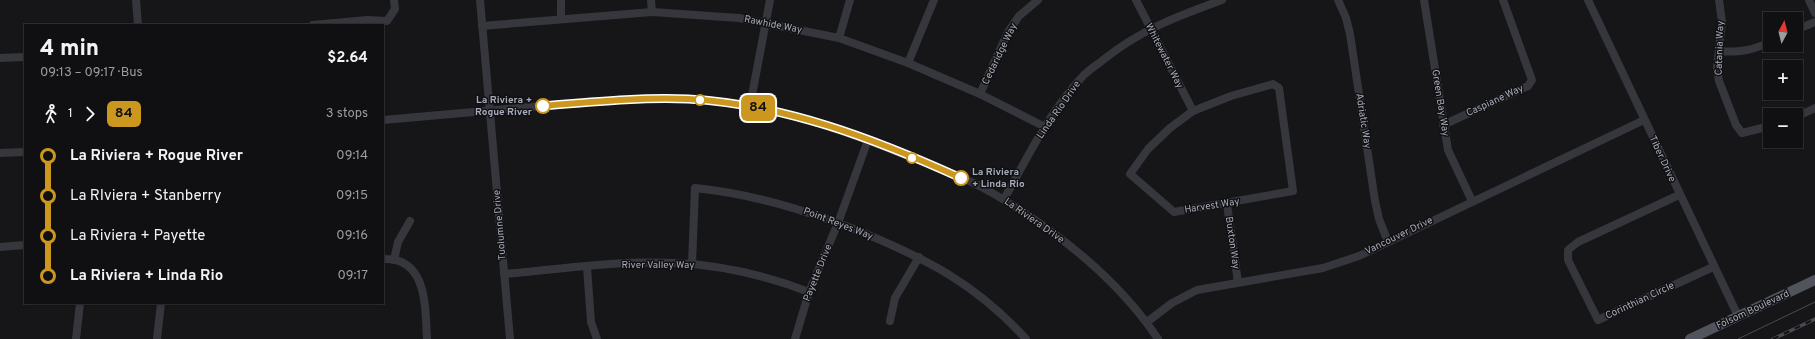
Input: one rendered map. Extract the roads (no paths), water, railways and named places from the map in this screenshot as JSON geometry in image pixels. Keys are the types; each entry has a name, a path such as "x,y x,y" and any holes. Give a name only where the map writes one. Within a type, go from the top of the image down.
{"main road":[{"name":"Folsom Boulevard","path":"1690,339 1815,280"}],"street":[{"path":"136,0 138,24"},
{"path":"324,24 366,20 387,21 395,9 394,0"},
{"name":"Tuolumne Drive","path":"480,0 510,339"},
{"path":"561,0 561,19"},
{"path":"651,0 652,12"},
{"path":"750,106 770,0"},
{"path":"839,38 850,0"},
{"path":"908,63 934,0"},
{"name":"Cedaridge Way","path":"980,94 1008,32 1019,16 1038,0"},
{"name":"Whitewater Way","path":"1136,0 1193,111"},
{"name":"Linda Rio Drive","path":"1004,200 1045,127 1085,74 1121,46 1150,29 1170,19 1222,0"},
{"name":"Adriatic Way","path":"1338,0 1346,18 1350,34 1375,201 1379,219 1388,242"},
{"name":"Green Bay Way","path":"1424,0 1448,150 1472,201"},
{"name":"Caspiane Way","path":"1443,125 1528,86 1532,80 1503,0"},
{"name":"Tiber Drive","path":"1588,0 1679,196 1738,316"},
{"name":"Catania Way","path":"1719,0 1722,22 1717,68 1718,81 1736,126 1742,133 1763,128"},
{"path":"1809,0 1815,13"},
{"name":"Rawhide Way","path":"482,26 652,12 739,18 839,38 908,63 980,94 1045,127"},
{"path":"1803,27 1815,22"},
{"path":"1720,51 1734,52 1751,50 1763,45"},
{"path":"0,58 24,57"},
{"name":"Harvest Way","path":"1273,84 1279,88 1293,191 1227,204 1174,212 1130,174 1148,149 1170,128 1193,111 1254,89 1273,84"},
{"name":"La Riviera Drive","path":"384,120 638,98 690,99 750,106 798,117 868,140 937,168 1004,200 1055,235 1099,271 1147,322 1158,339"},
{"path":"1803,114 1815,108"},
{"name":"Vancouver Drive","path":"1147,322 1172,303 1197,290 1323,268 1359,256 1644,120"},
{"name":"Payette Drive","path":"795,339 809,292 838,223 868,140"},
{"path":"0,153 24,152"},
{"name":"Point Reyes Way","path":"692,264 694,188 728,192 774,201 838,223 919,257 962,282 982,297 1026,339"},
{"name":"Corinthian Circle","path":"1679,196 1578,242 1568,250 1568,260 1598,320 1713,267"},
{"name":"Buxton Way","path":"1227,204 1238,282"},
{"path":"394,260 398,242 410,221"},
{"path":"0,247 24,245"},
{"path":"890,321 895,298 919,257"},
{"path":"384,259 403,263 412,270 421,284 427,339"},
{"name":"River Valley Way","path":"504,274 646,262 692,264 741,271 768,278 809,292"},
{"path":"587,267 591,322 597,339"},
{"path":"76,339 80,304"},
{"path":"157,339 162,304"}],"tram line":[{"path":"1738,339 1815,302"}],"railway":[{"path":"1773,339 1815,319"}],"place":[{"name":"La Riviera + Rogue River","path":"543,106"},
{"name":"La Riviera + Linda Rio","path":"961,178"}]}
